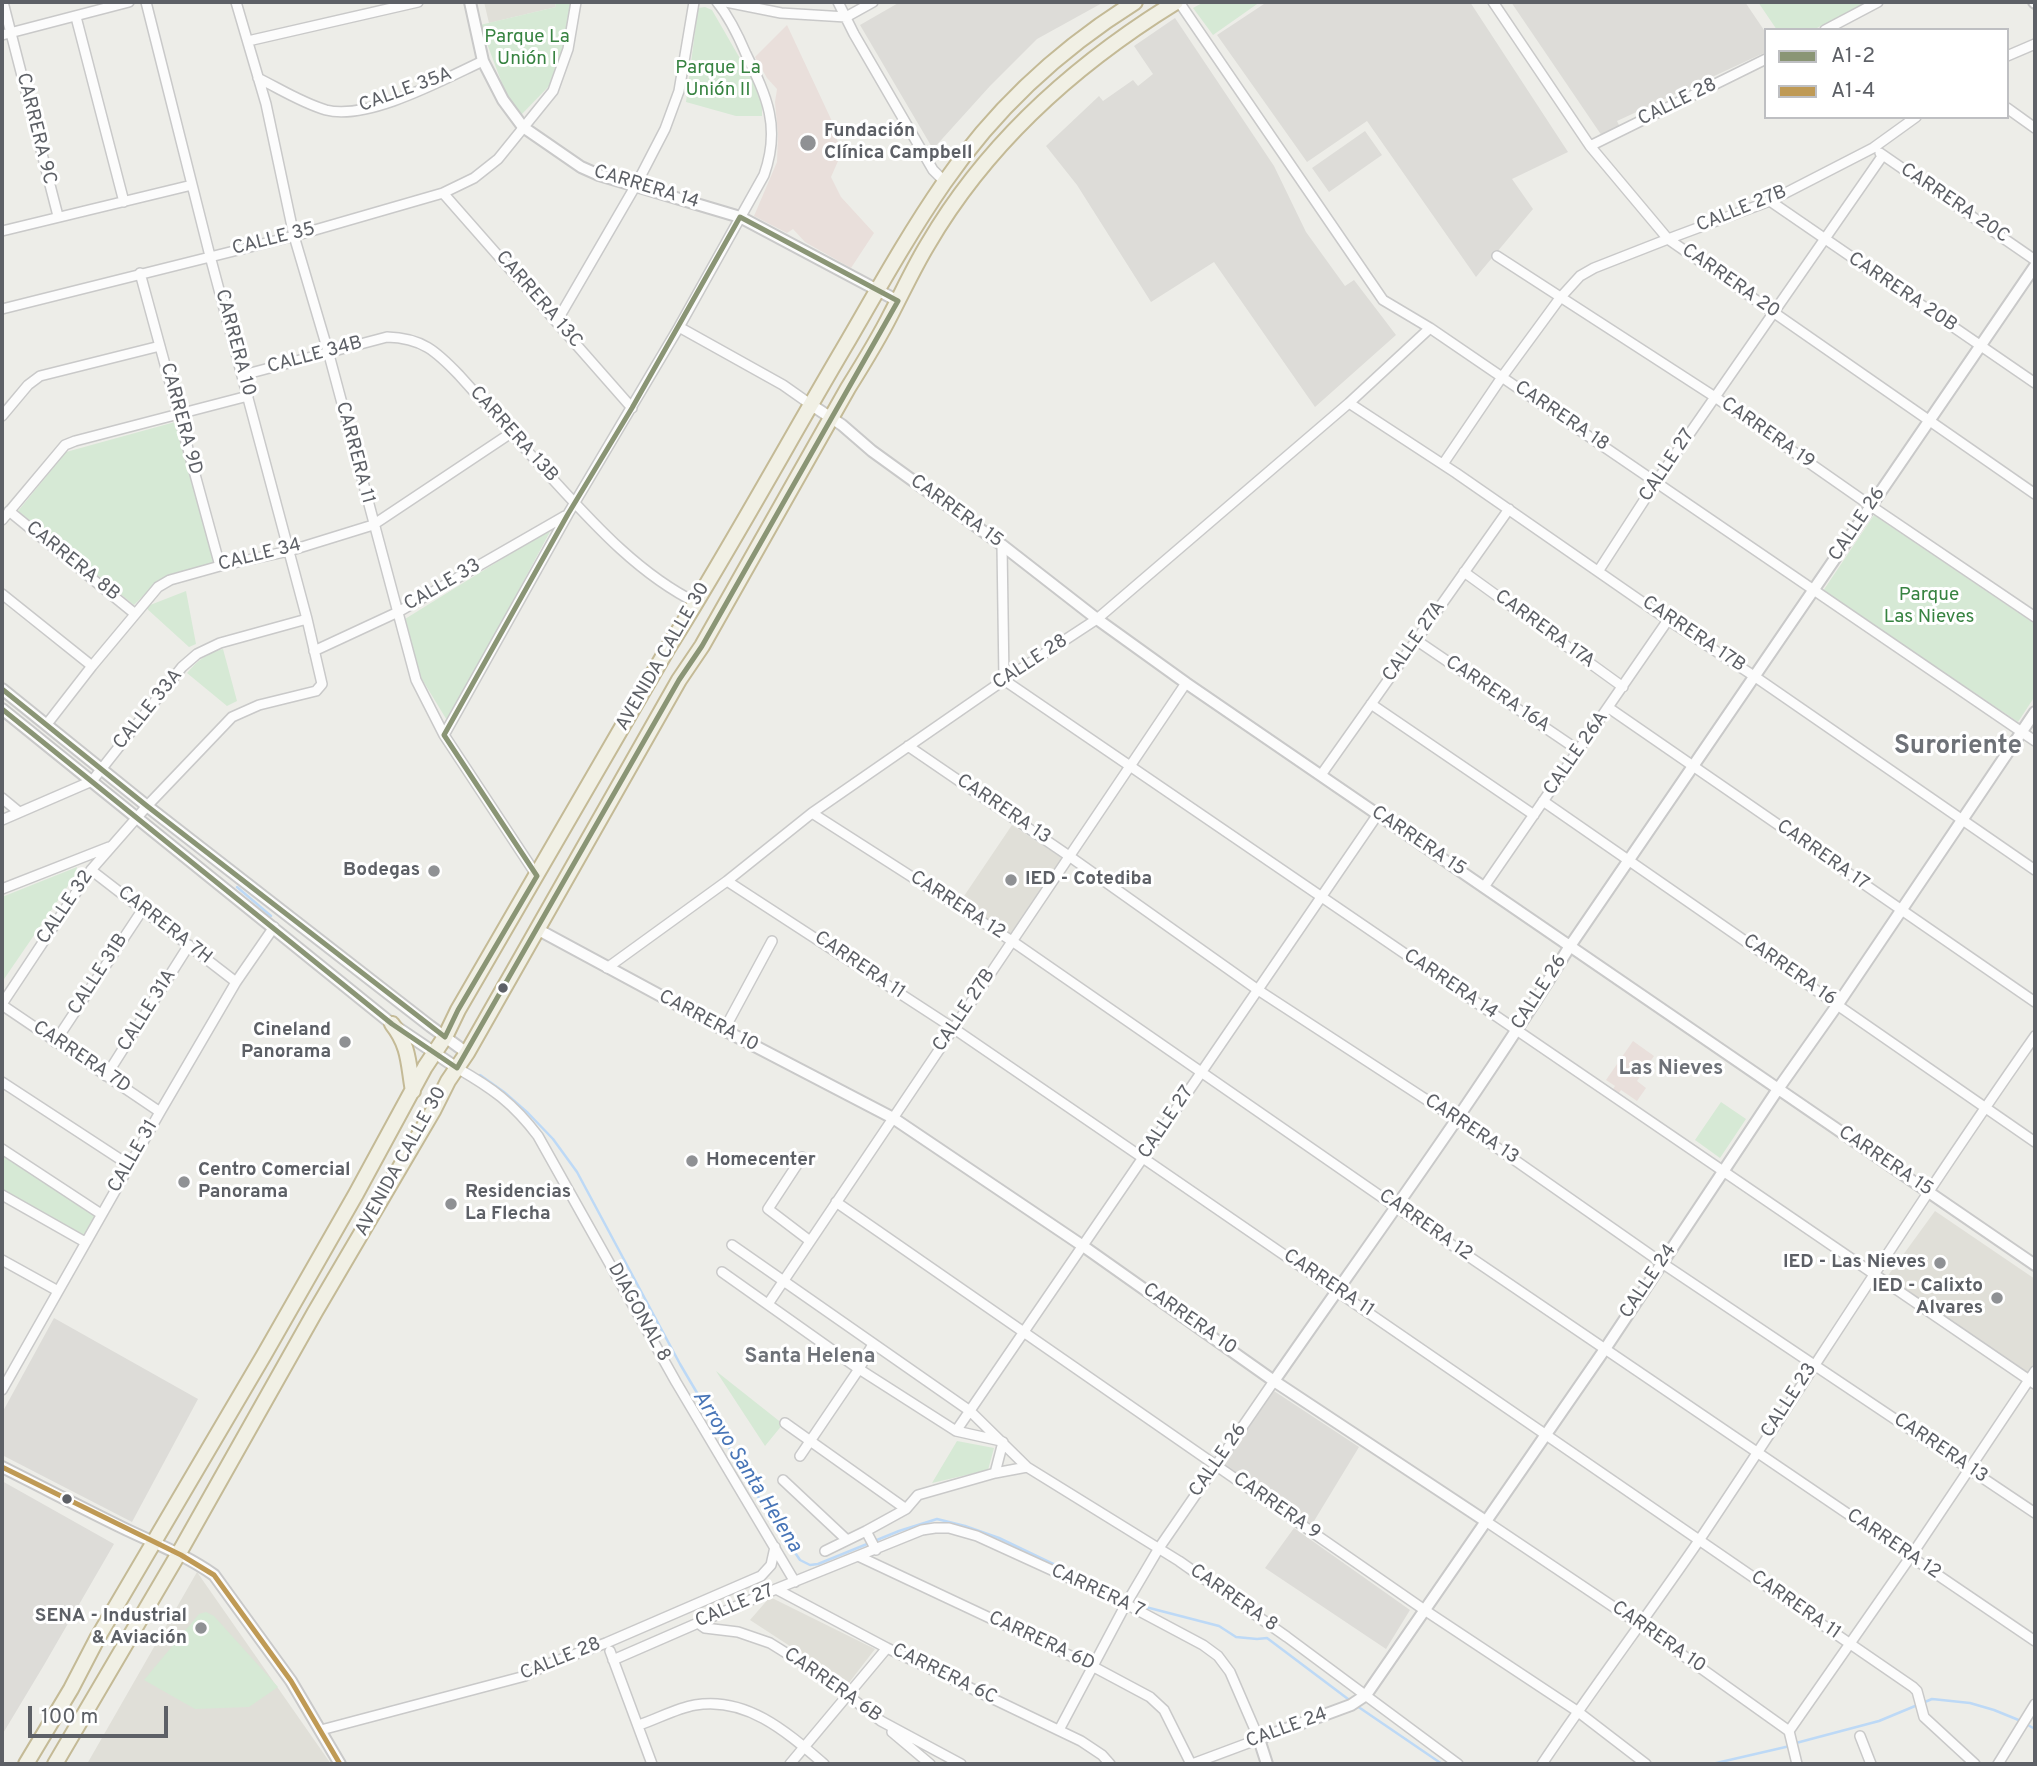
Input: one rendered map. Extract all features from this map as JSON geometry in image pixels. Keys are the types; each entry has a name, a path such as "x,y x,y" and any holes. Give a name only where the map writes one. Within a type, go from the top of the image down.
{"highway":[{"name":"AVENIDA CALLE 30","path":"26,1764 220,1433 425,1067 445,1037 458,1010 668,648 697,603 810,404 945,182 981,135 1033,79 1074,44 1135,2"},
{"name":"AVENIDA CALLE 30","path":"55,1764 467,1053 679,680 702,646 928,244 959,196 1034,110 1075,73 1119,39 1177,2"},
{"path":"392,1024 409,1055 413,1091"}],"street":[{"name":"CARRERA 9C","path":"3,2 6,34 58,216"},
{"path":"6,34 130,2"},
{"name":"CARRERA 10","path":"146,2 322,684 316,691 259,705 232,717 147,806"},
{"path":"247,41 418,2"},
{"name":"CARRERA 14","path":"470,2 483,61 503,100 523,127 581,167 599,175 740,217 898,301"},
{"name":"CALLE 35","path":"2,309 294,236 443,193 474,178 498,159 556,84 572,33 576,2"},
{"path":"557,321 636,185 665,129 678,91 694,2"},
{"path":"444,734 764,175 772,135 765,94 731,21 716,2"},
{"path":"726,2 781,13 846,17 873,2"},
{"path":"838,2 933,170 945,182"},
{"name":"CARRERA 18","path":"1177,2 1383,300 1430,328 2035,741"},
{"name":"CARRERA 20","path":"1493,2 1590,146 1668,239 2035,494"},
{"path":"1829,28 1878,2"},
{"name":"CARRERA 11","path":"239,4 266,104 294,236 328,351 415,680 444,734 537,876"},
{"path":"76,17 124,202"},
{"path":"2009,55 2035,44"},
{"name":"CALLE 35A","path":"258,78 328,111 363,111 425,88 483,61"},
{"name":"CALLE 28","path":"1590,146 1764,61"},
{"path":"266,104 276,96 289,94"},
{"path":"2009,109 2035,128"},
{"name":"CALLE 27B","path":"1443,464 1502,377 1560,298 1580,276 1594,268 1770,201 1873,148 1913,119"},
{"name":"CARRERA 20C","path":"1873,148 2035,260"},
{"name":"CALLE 27","path":"1599,570 1656,482 1882,155"},
{"path":"2,230 192,185"},
{"name":"CARRERA 13C","path":"443,193 632,408"},
{"name":"CARRERA 20B","path":"1770,201 2035,383"},
{"name":"CARRERA 19","path":"1497,256 1715,397 2035,617"},
{"name":"CALLE 26","path":"1059,1730 1159,1548 1517,1030 1628,860 2035,266"},
{"name":"CARRERA 9D","path":"140,273 220,566"},
{"path":"679,327 783,385 810,404"},
{"name":"CALLE 28","path":"607,968 727,880 812,813 1097,619 1349,403 1430,328"},
{"name":"CALLE 34B","path":"243,375 387,337"},
{"name":"CARRERA 13B","path":"387,337 405,338 423,344 441,356 575,503 625,552 662,584 697,603"},
{"path":"2,416 40,376 160,346"},
{"path":"2,520 65,445 248,396"},
{"name":"CARRERA 17B","path":"1349,403 1755,676 2035,870"},
{"name":"CARRERA 15","path":"810,404 842,425 872,451 1186,683 2035,1265"},
{"name":"CALLE 34","path":"47,724 134,613 158,587 170,580 289,551 373,525 511,433"},
{"name":"CALLE 27A","path":"1321,775 1509,509"},
{"name":"CARRERA 8B","path":"9,511 134,613"},
{"name":"CALLE 33","path":"314,651 398,612 568,514"},
{"path":"1002,545 1004,680"},
{"name":"CARRERA 17A","path":"1464,572 1623,687"},
{"path":"2,594 92,666"},
{"name":"CALLE 33A","path":"2,820 92,781 182,667 197,654 220,643 307,619"},
{"name":"CALLE 26A","path":"1484,887 1668,620"},
{"name":"CARRERA 16A","path":"1416,640 1578,750"},
{"name":"CARRERA 14","path":"1004,680 1875,1275 2033,1379"},
{"name":"CALLE 27B","path":"768,1304 1186,683"},
{"path":"2,689 147,806 467,1053"},
{"path":"1371,704 1534,815"},
{"name":"CARRERA 17","path":"1609,708 2035,1002"},
{"path":"2,709 392,1024 457,1068"},
{"name":"CALLE 24","path":"1191,1764 1351,1705 1366,1695 1605,1349 2035,712"},
{"name":"CARRERA 13","path":"908,746 1258,990 1456,1119 1662,1263 2035,1513"},
{"path":"2,798 19,813"},
{"name":"CARRERA 16","path":"1543,802 2035,1142"},
{"path":"137,817 147,806"},
{"name":"CARRERA 12","path":"812,813 1012,941 1396,1207 2035,1641"},
{"name":"CALLE 27","path":"957,1431 1378,814"},
{"name":"CALLE 32","path":"2,1004 91,870 137,817"},
{"path":"2,889 111,846"},
{"name":"CARRERA 7H","path":"91,870 236,982"},
{"name":"CARRERA 11","path":"727,880 953,1028 1913,1687 1917,1691 1924,1717 1975,1764"},
{"name":"CALLE 31B","path":"55,1042 143,909"},
{"name":"CALLE 31","path":"2,1390 236,982 274,928"},
{"name":"CARRERA 10","path":"537,929 893,1118 1083,1246 1274,1381 1639,1624 1791,1740"},
{"path":"724,1030 772,940"},
{"name":"CALLE 31A","path":"106,1076 189,945"},
{"name":"CARRERA 7D","path":"2,1004 160,1112"},
{"name":"CALLE 23","path":"1542,1764 1699,1540 1928,1192 2035,1036"},
{"name":"DIAGONAL 8","path":"457,1068 498,1092 526,1119 538,1136 670,1371 794,1582"},
{"path":"2,1082 129,1165"},
{"path":"2,1149 101,1214"},
{"path":"802,1157 769,1206 770,1212 810,1241"},
{"path":"2,1195 85,1242"},
{"name":"CARRERA 9","path":"836,1202 1426,1611 1577,1712 1646,1764"},
{"name":"CARRERA 8","path":"732,1245 970,1411 1027,1467 1159,1548 1287,1637 1458,1764"},
{"path":"2,1260 58,1291"},
{"path":"722,1272 859,1368 957,1431 1003,1442 995,1473"},
{"path":"800,1457 873,1344"},
{"path":"1797,1764 1791,1740 1850,1644 2033,1379"},
{"path":"785,1423 906,1509"},
{"path":"2,1467 179,1553 214,1575 291,1681 340,1764"},
{"path":"825,1551 848,1540 871,1541 918,1495 995,1473 1027,1467"},
{"path":"783,1480 848,1540"},
{"name":"CARRERA 7","path":"858,1556 871,1541 922,1530 949,1528 978,1536 1126,1604 1203,1645 1218,1656 1230,1672 1268,1764"},
{"name":"CALLE 28","path":"321,1730 525,1676 761,1576 771,1565 775,1547"},
{"name":"CALLE 27","path":"639,1726 611,1656 858,1556"},
{"name":"CARRERA 6D","path":"858,1556 1092,1666 1150,1698 1164,1710 1191,1764"},
{"name":"CARRERA 6C","path":"775,1589 887,1648 1059,1730 1102,1755 1110,1764"},
{"name":"CARRERA 6B","path":"697,1619 705,1628 738,1632 770,1643 797,1659 881,1721 961,1764"},
{"path":"790,1764 887,1648"},
{"path":"652,1764 639,1726 694,1705 725,1703 752,1711 824,1764"},
{"path":"1998,1764 2035,1704"},
{"path":"881,1721 930,1764"},
{"path":"1860,1736 1871,1764"}],"shaded area":[{"path":"484,2 555,2 556,7 489,23"},
{"path":"900,2 1104,2 1037,39 933,149 860,25"},
{"path":"1267,2 1470,2 1568,152 1512,179 1533,209 1476,277 1367,121 1307,162 1217,35"},
{"path":"1511,2 1745,2 1764,30 1764,53 1617,121 1620,127 1602,136"},
{"path":"1175,18 1274,166 1306,232 1345,286 1354,280 1396,335 1315,407 1214,262 1151,302 1077,185 1046,146 1099,96 1103,101 1133,80 1138,86 1153,74 1134,46"},
{"name":"Fundación Clínica Campbell","path":"787,25 837,132 835,135 842,152 831,177 841,197 874,233 851,268 805,242 793,229 787,233 754,216 777,162 778,134 775,102 777,89 755,57"},
{"path":"1365,131 1382,155 1329,192 1312,168"},
{"name":"IED - Cotediba","path":"1012,825 1062,858 1011,935 960,902"},
{"path":"1633,1041 1654,1056 1637,1081 1646,1088 1637,1101 1621,1090 1617,1096 1611,1092 1615,1086 1606,1080"},
{"path":"1935,1211 2035,1279 2035,1362 2027,1374 1887,1277"},
{"path":"54,1318 198,1399 132,1522 2,1455 2,1413"},
{"path":"1274,1391 1359,1447 1311,1526 1224,1464"},
{"path":"2,1481 114,1544 2,1735"},
{"path":"1294,1528 1410,1610 1386,1649 1265,1568"},
{"name":"SENA - Industrial & Aviación","path":"197,1572 331,1764 87,1764"},
{"path":"770,1597 875,1649 848,1684 750,1620"}],"green space":[{"name":"Parque La Unión I","path":"555,2 572,2 567,33 552,83 521,115 506,94 480,25 556,7"},
{"path":"1204,2 1260,2 1213,35 1193,8"},
{"path":"1758,2 1868,2 1817,28 1776,28"},
{"name":"Parque La Unión II","path":"698,8 712,10 757,88 762,100 762,116 736,116 686,102"},
{"path":"175,422 216,570 144,595 134,605 18,511 66,452"},
{"name":"Parque Las Nieves","path":"1874,515 2035,624 2035,696 2018,722 1823,591"},
{"path":"552,528 448,722 417,671 405,619"},
{"path":"186,591 196,644 189,647 145,607"},
{"path":"223,649 237,701 227,706 187,673 203,658"},
{"path":"77,867 76,874 2,982 2,897"},
{"path":"1721,1102 1746,1119 1720,1158 1695,1140"},
{"path":"2,1152 96,1214 84,1239 2,1191"},
{"path":"716,1371 783,1424 765,1446"},
{"path":"957,1441 994,1448 988,1470 932,1483"},
{"path":"206,1612 214,1616 278,1687 249,1707 195,1709 144,1680 199,1614"}],"waterway":[{"path":"237,887 271,916"},
{"name":"Arroyo Santa Helena","path":"480,1075 528,1113 553,1139 577,1172 680,1364 766,1510 800,1560 810,1565 818,1564 899,1531 937,1519 999,1538 1122,1597"},
{"name":"Arroyo Santa Helena","path":"1134,1604 1219,1626 1236,1637 1267,1638 1352,1702"},
{"path":"1796,1743 1879,1721 1932,1699 1970,1703 2021,1721"},
{"name":"Arroyo Santa Helena","path":"1357,1706 1442,1764"},
{"path":"2026,1724 2035,1729"},
{"path":"1712,1764 1790,1746"}],"transit line":[{"name":"A1-2","path":"2,689 147,806 445,1037 458,1010 537,876 444,735 740,217 898,301 457,1068 392,1024 2,709"},
{"name":"A1-4","path":"2,1467 181,1555 214,1575 291,1681 340,1764"}],"place":[{"name":"Fundación Clínica Campbell","path":"808,143"},
{"name":"Bodegas","path":"434,871"},
{"name":"IED - Cotediba","path":"1011,880"},
{"name":"Cineland Panorama","path":"345,1042"},
{"name":"Homecenter","path":"692,1161"},
{"name":"Centro Comercial Panorama","path":"184,1182"},
{"name":"Residencias La Flecha","path":"451,1204"},
{"name":"IED - Las Nieves","path":"1940,1263"},
{"name":"IED - Calixto Alvares","path":"1997,1298"},
{"name":"SENA - Industrial & Aviación","path":"201,1628"}],"district":[{"name":"Suroriente","path":"1958,748"},
{"name":"Las Nieves","path":"1671,1070"},
{"name":"Santa Helena","path":"810,1358"}]}
